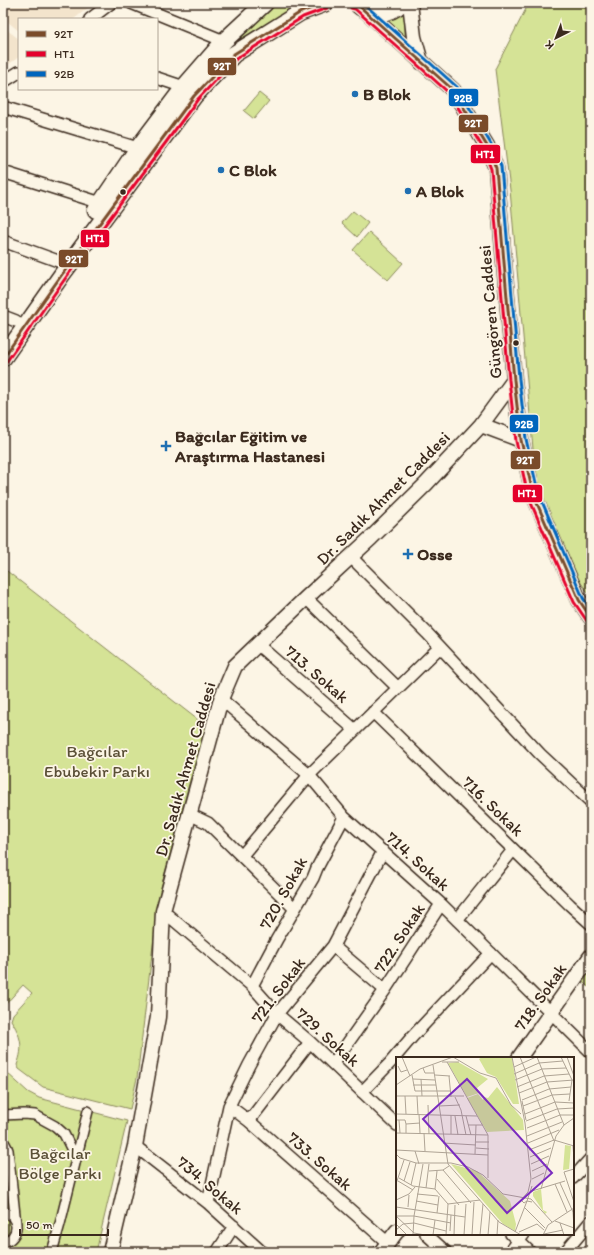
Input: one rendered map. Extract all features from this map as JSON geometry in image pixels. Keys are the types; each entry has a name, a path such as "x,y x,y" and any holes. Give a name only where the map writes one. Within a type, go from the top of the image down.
{"main road":[{"path":"3,340 9,318 58,260 102,203 138,148 184,87 224,41 265,3"},
{"path":"3,358 63,273 194,96 234,54 300,12 325,3"},
{"path":"356,3 366,11 376,13 387,12 397,8 402,3"}],"street":[{"path":"91,18 111,3"},
{"path":"130,3 224,41"},
{"name":"Güngören Caddesi","path":"356,3 453,90 487,146 496,168 514,380 521,440 533,494 578,600 591,618"},
{"path":"410,3 414,37 421,62"},
{"path":"3,82 18,73"},
{"path":"158,78 184,87"},
{"path":"3,107 138,148"},
{"path":"3,172 102,203"},
{"path":"3,241 58,260"},
{"name":"Dr. Sadık Ahmet Caddesi","path":"110,1252 135,1146 158,1017 164,911 221,699 236,666 257,644 426,484 481,425 514,380"},
{"path":"481,425 521,440"},
{"path":"350,557 428,633 540,754 591,802"},
{"path":"306,598 398,688"},
{"name":"713. Sokak","path":"257,644 355,730"},
{"path":"244,853 309,775 440,646"},
{"name":"714. Sokak","path":"221,699 309,775 344,818 441,904 591,1052"},
{"name":"716. Sokak","path":"373,712 591,924"},
{"path":"189,814 208,823 294,908"},
{"name":"720. Sokak","path":"252,986 294,908 313,878 344,818"},
{"path":"457,920 514,850"},
{"name":"721. Sokak","path":"208,1203 229,1106 249,1065 277,1014 333,946 383,851"},
{"name":"722. Sokak","path":"333,1064 385,990 441,904"},
{"name":"729. Sokak","path":"164,911 252,986 277,1014 310,1042 396,1124"},
{"name":"722. Sokak","path":"333,946 385,990"},
{"path":"362,1092 491,953"},
{"name":"718. Sokak","path":"520,1057 591,956"},
{"path":"249,1121 310,1042"},
{"name":"733. Sokak","path":"229,1106 249,1121 385,1247"},
{"path":"52,1252 88,1111"},
{"path":"3,1115 35,1115 55,1126 64,1134 76,1158"},
{"path":"3,1141 8,1150 9,1156 3,1166"},
{"name":"734. Sokak","path":"135,1146 208,1203 262,1252"},
{"path":"3,1243 12,1239 16,1229 8,1150"},
{"path":"574,1177 591,1158"},
{"path":"3,1212 10,1215 16,1224"},
{"path":"565,1252 591,1221"},
{"path":"217,1252 234,1226"},
{"path":"385,1247 396,1232"},
{"path":"427,1235 446,1252"},
{"path":"510,1252 518,1236 530,1252"}],"shaded area":[{"path":"3,3 94,3 75,18 18,18 18,30 3,18"},
{"path":"3,27 18,38 18,58 3,68"}],"green space":[{"path":"278,3 302,3 267,23 223,54 252,24"},
{"path":"529,3 591,3 591,597 567,563 538,505 510,190 495,69"},
{"path":"405,9 405,40 381,18"},
{"path":"259,93 269,101 254,119 244,111"},
{"path":"353,211 368,223 357,237 342,223"},
{"path":"369,232 403,263 388,280 353,250"},
{"name":"Bağcılar Ebubekir Parkı","path":"3,568 207,727 189,784 159,895 137,1078 130,1109 43,1087 19,1069 17,1065 21,1047 17,1031 11,1020 13,1014 32,993 23,985 3,1007"},
{"path":"591,966 591,989 580,980"},
{"name":"Bağcılar Bölge Parkı","path":"6,1072 28,1092 39,1098 127,1121 96,1252 3,1252 3,1074"}],"transit line":[{"name":"92T","path":"3,358 63,273 194,96 234,54 301,12 325,3"},
{"name":"92T","path":"353,3 358,5 453,90 487,146 496,168 514,380 521,440 533,494 579,600 591,618"},
{"name":"92B","path":"363,3 457,87 491,144 501,166 519,379 526,439 538,492 583,598 591,609"},
{"name":"HT1","path":"7,361 67,276 198,99 237,58 303,17 327,8"},
{"name":"HT1","path":"351,8 355,9 449,93 483,148 491,169 509,380 516,441 528,496 574,602 587,621"}],"place":[{"name":"B Blok","path":"355,94"},
{"name":"C Blok","path":"221,170"},
{"name":"A Blok","path":"408,191"},
{"name":"Bağcılar Eğitim ve Araştırma Hastanesi","path":"166,446"},
{"name":"Osse","path":"408,554"}]}
